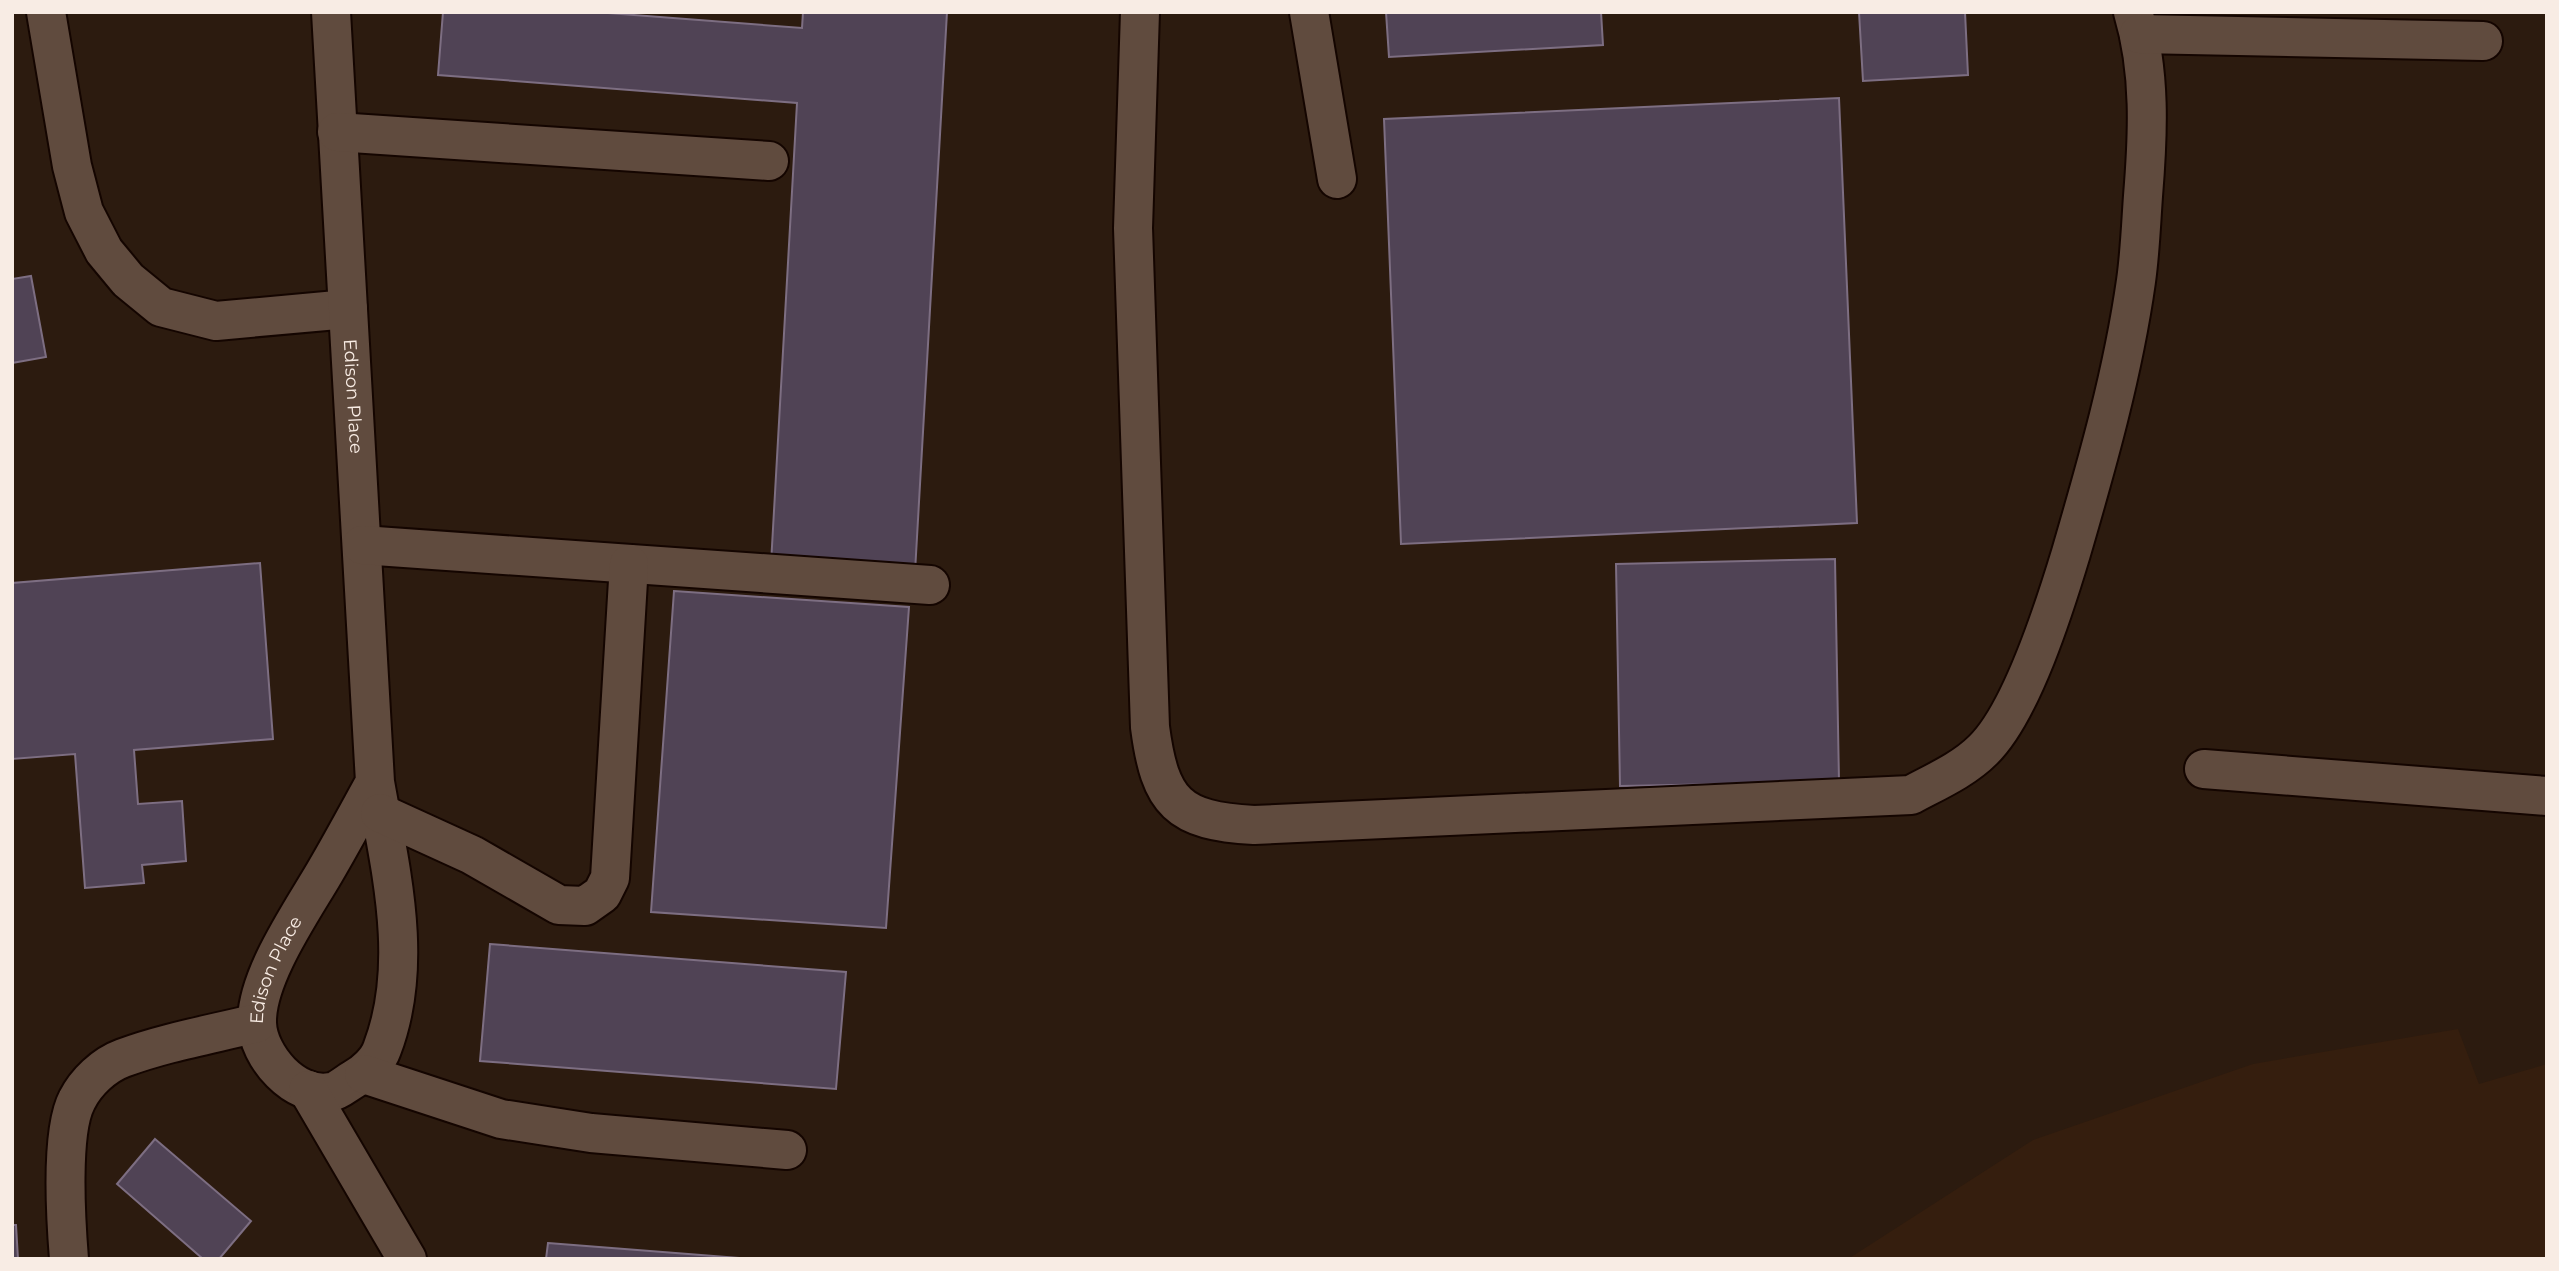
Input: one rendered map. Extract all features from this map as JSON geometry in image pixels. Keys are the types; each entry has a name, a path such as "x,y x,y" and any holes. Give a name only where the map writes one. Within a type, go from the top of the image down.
{"lane":[{"path":"46,12 72,166 84,212 104,251 128,280 161,307 216,321 348,309"},
{"name":"Edison Place","path":"331,12 378,797 395,894 398,958 392,1017 381,1052 364,1073 331,1092 308,1090 280,1072 262,1046 257,1023 261,997 290,929 378,797"},
{"path":"1140,12 1133,228 1150,727 1154,759 1166,792 1187,813 1218,823 1254,825 1911,795 1954,772 1984,749 2009,711 2036,657 2060,591 2114,389 2136,280 2147,142 2144,58 2136,23 2483,41"},
{"path":"1309,12 1337,179"},
{"path":"337,132 769,161"},
{"path":"362,545 930,585"},
{"path":"378,797 559,905 585,906 602,894 610,878 629,564"},
{"path":"2204,769 2547,796"},
{"path":"69,1259 66,1214 69,1138 75,1102 91,1079 121,1058 257,1023"},
{"path":"364,1073 501,1119 590,1133 787,1150"},
{"path":"308,1090 407,1259"}],"shaded area":[{"path":"2458,1029 2479,1084 2547,1064 2547,1259 1848,1259 2033,1140 2253,1064"}],"building":[{"path":"443,12 595,12 802,28 803,12 947,12 915,572 771,564 797,103 438,75"},
{"path":"1386,12 1601,12 1603,45 1389,57"},
{"path":"1859,12 1965,12 1968,75 1863,81"},
{"path":"1839,98 1857,523 1401,544 1384,119"},
{"path":"31,276 46,357 12,363 12,279"},
{"path":"1835,559 1839,782 1620,786 1616,564"},
{"path":"260,563 273,739 134,750 138,804 182,801 186,861 142,865 144,883 85,888 75,754 12,759 12,583"},
{"path":"674,591 909,607 886,928 651,912"},
{"path":"490,944 846,972 836,1089 480,1061"},
{"path":"155,1139 251,1221 219,1259 203,1259 117,1184"},
{"path":"12,1225 16,1225 18,1259 12,1259"},
{"path":"548,1243 752,1259 546,1259"}]}
